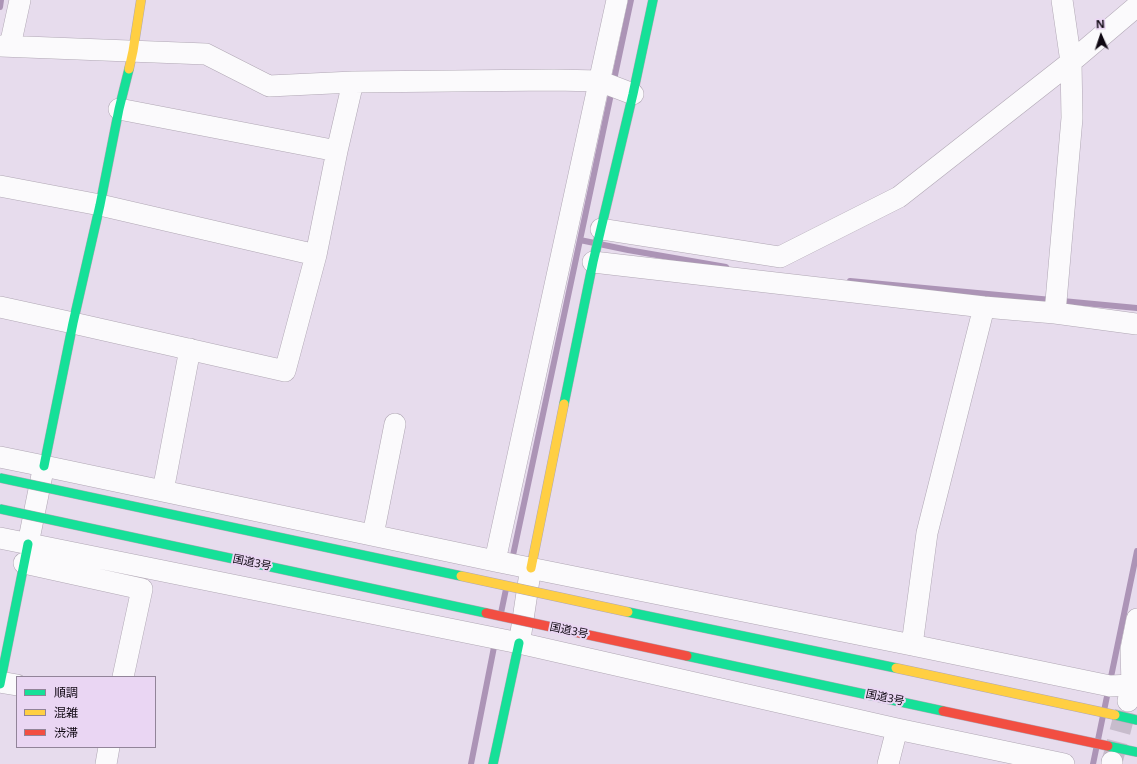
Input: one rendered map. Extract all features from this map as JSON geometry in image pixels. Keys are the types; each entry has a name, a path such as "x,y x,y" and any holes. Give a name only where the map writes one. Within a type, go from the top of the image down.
{"main road":[{"path":"44,466 73,323 133,51 141,0"},
{"path":"531,568 593,262 633,94 653,0"},
{"path":"0,478 1128,697 1137,720"},
{"name":"国道3号","path":"0,509 1111,757 1137,752"},
{"path":"0,683 26,553"},
{"path":"493,764 519,643"}],"street":[{"path":"20,0 5,46 206,54 269,86 353,82 554,80 599,82 633,94"},
{"path":"495,561 617,0"},
{"path":"1055,313 1072,118 1071,62 1062,0"},
{"path":"601,229 780,257 899,197 1071,62 1137,6"},
{"path":"0,307 286,371 316,256 337,151 353,82"},
{"path":"119,109 337,151"},
{"path":"0,186 100,205 316,256"},
{"path":"593,262 984,307 1055,313 1137,324"},
{"path":"912,645 927,533 984,307"},
{"path":"163,491 190,349"},
{"path":"373,535 395,424"},
{"path":"0,457 495,561 1110,686 1128,697 1131,648 1137,620"},
{"path":"26,553 44,466"},
{"path":"0,538 26,553 142,589 124,676"},
{"path":"26,553 519,643 897,729 1064,764"},
{"path":"519,643 531,568"},
{"path":"0,683 16,685"},
{"path":"888,764 897,729"},
{"path":"106,764 109,748"}],"waterway":[{"path":"0,7 1,0"},
{"path":"512,560 631,0"},
{"path":"580,240 726,267"},
{"path":"850,281 1137,308"},
{"path":"1093,764 1137,551"},
{"path":"501,613 506,589"},
{"path":"471,764 495,642"}],"tunnel":[{"path":"1112,762 1128,701"}],"traffic: fast":[{"path":"564,404 593,262 633,94 653,0"},
{"path":"44,466 73,323 129,69"},
{"path":"0,478 461,576"},
{"path":"0,509 486,613"},
{"path":"0,684 28,544"},
{"path":"628,612 896,668"},
{"path":"493,764 519,643"},
{"path":"687,656 943,711"},
{"path":"1115,715 1137,720"},
{"path":"1108,746 1137,752"}],"traffic: slow":[{"path":"129,69 141,0"},
{"path":"531,568 564,404"},
{"path":"461,576 628,612"},
{"path":"896,668 1115,715"}],"traffic: jam":[{"path":"486,613 687,656"},
{"path":"943,711 1108,746"}]}
